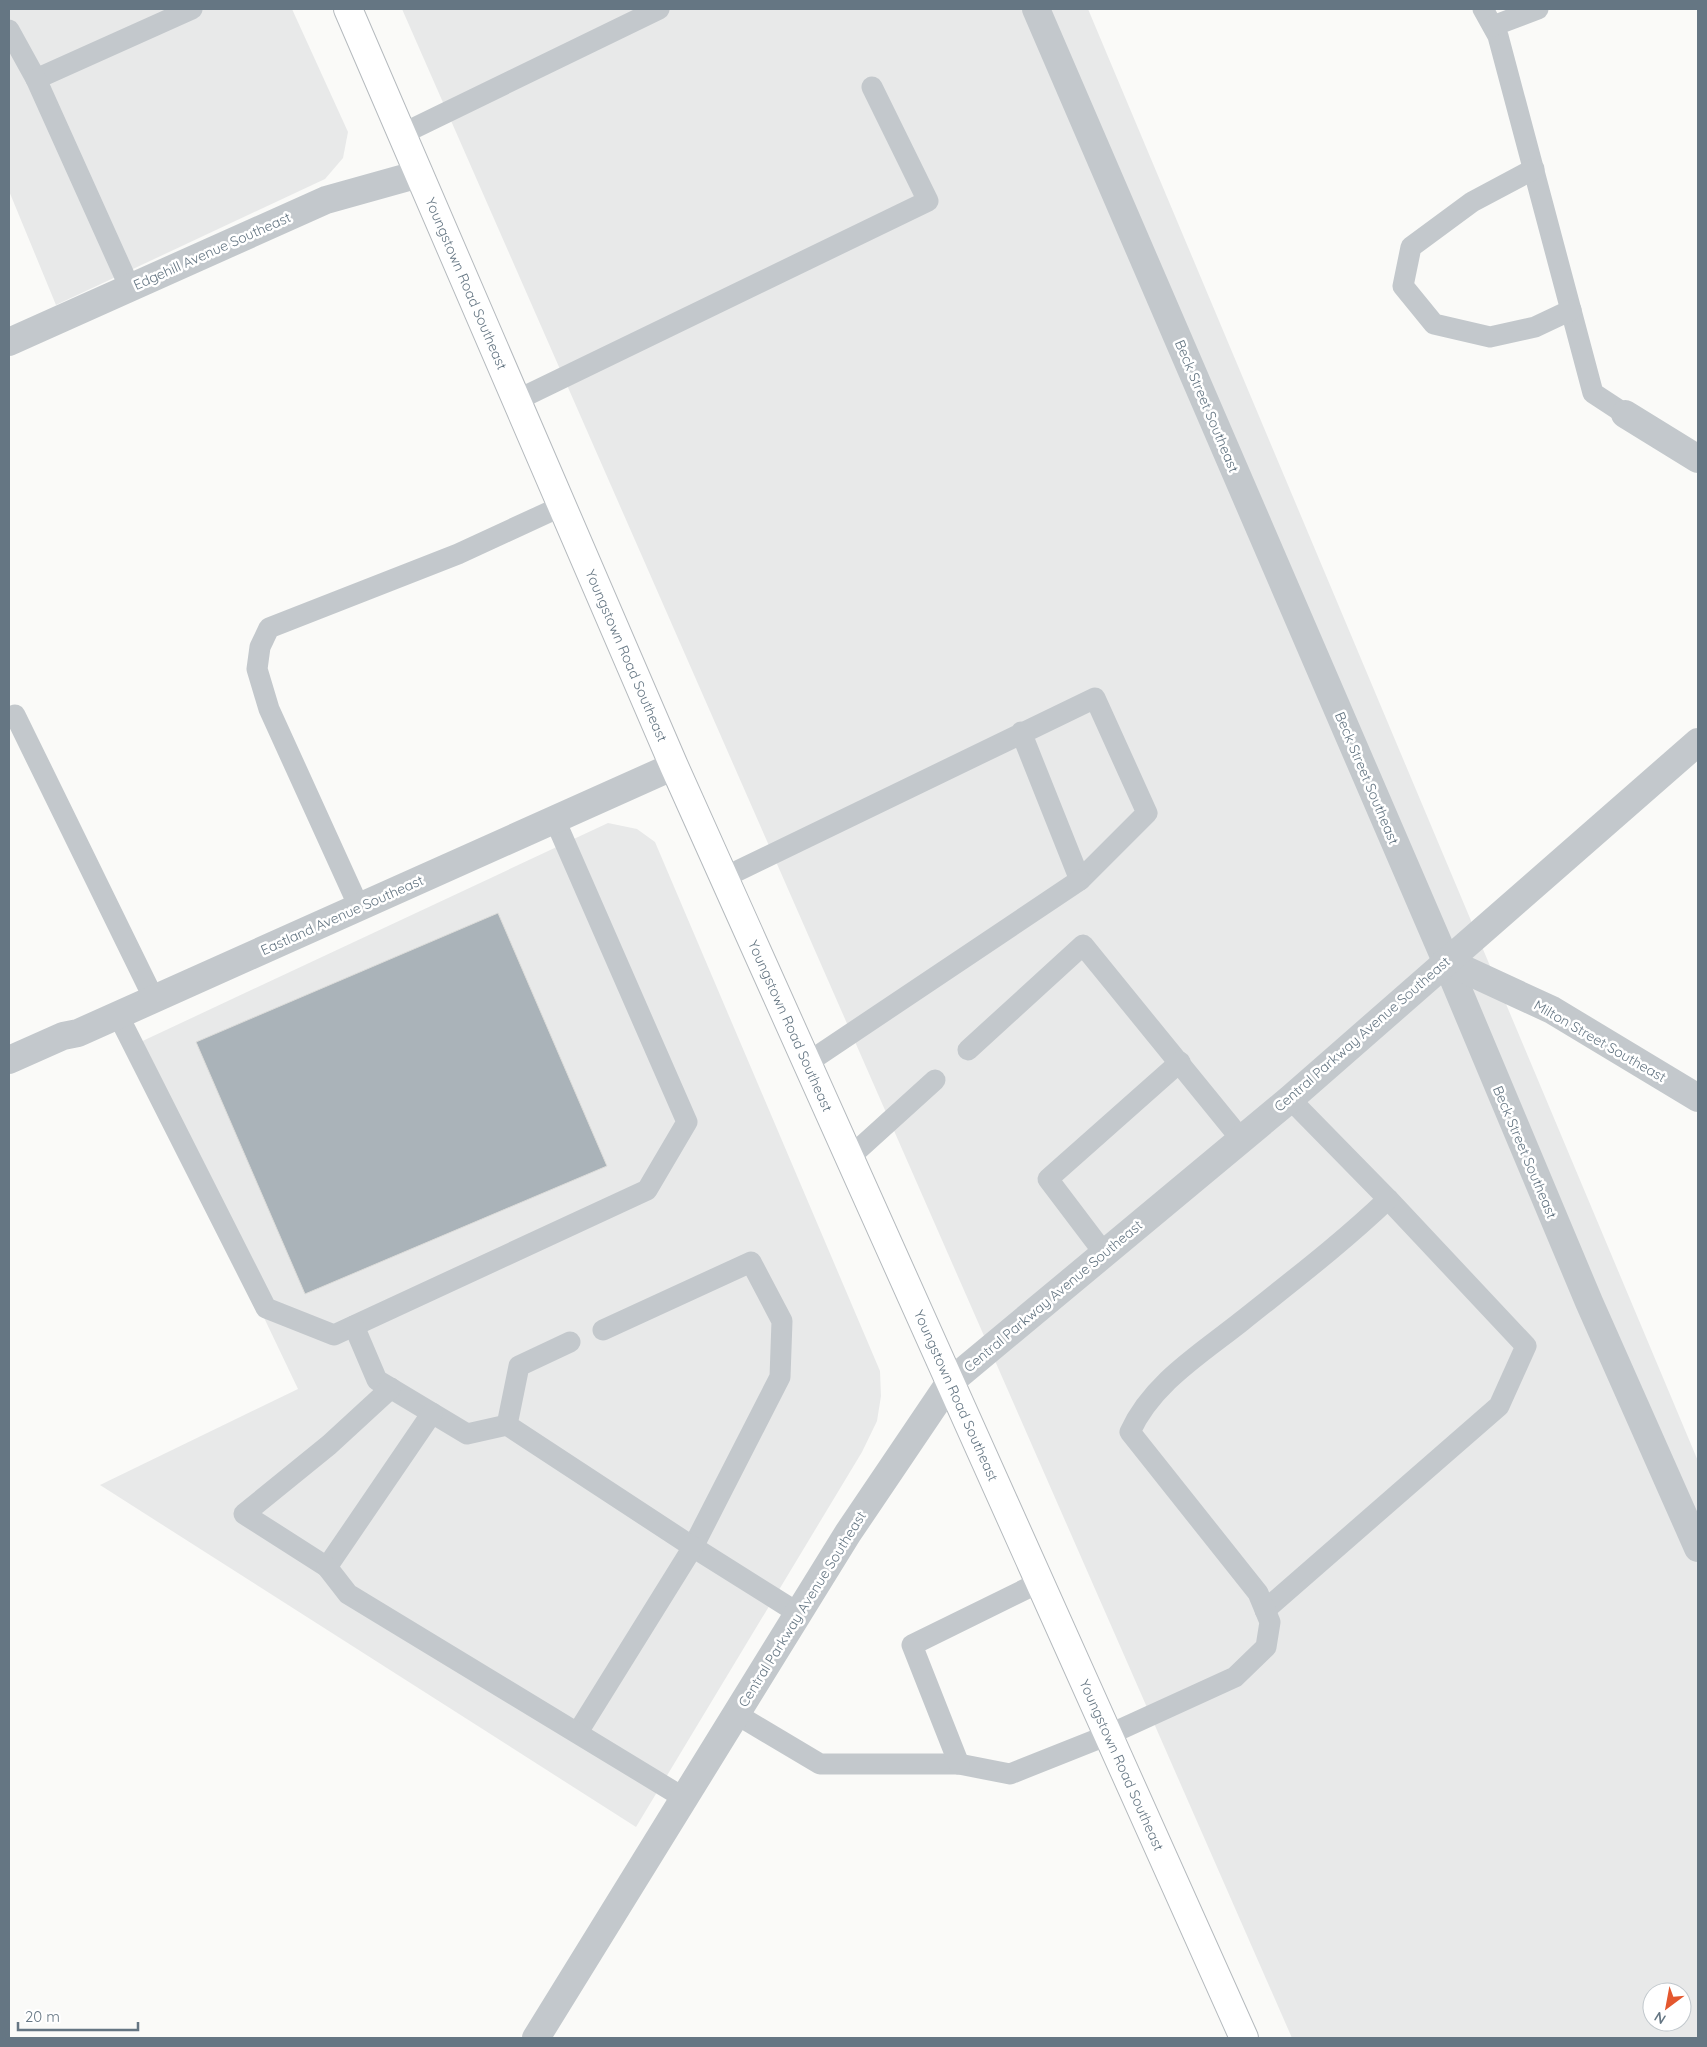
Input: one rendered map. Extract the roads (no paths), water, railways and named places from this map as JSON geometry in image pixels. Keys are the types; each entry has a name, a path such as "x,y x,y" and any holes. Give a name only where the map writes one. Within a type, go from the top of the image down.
{"main road":[{"name":"Youngstown Road Southeast","path":"348,9 674,766 1244,2038"}],"street":[{"name":"Beck Street Southeast","path":"1036,9 1446,961 1589,1302 1698,1548"},
{"name":"Edgehill Avenue Southeast","path":"9,342 326,200 419,174"},
{"path":"1626,414 1698,459"},
{"name":"Central Parkway Avenue Southeast","path":"536,2038 848,1533 950,1382 1290,1098 1698,742"},
{"name":"Eastland Avenue Southeast","path":"9,1060 62,1036 78,1033 674,766"},
{"name":"Milton Street Southeast","path":"1446,961 1552,1010 1698,1098"}],"lane":[{"path":"36,79 192,9"},
{"path":"402,134 658,9"},
{"path":"1538,9 1488,18 1498,36 1593,393 1626,414"},
{"path":"9,30 36,79 130,288"},
{"path":"517,400 928,201 872,87"},
{"path":"1534,169 1472,202 1411,247 1403,286 1434,324 1490,337 1535,327 1571,310"},
{"path":"359,907 269,709 257,669 260,648 269,628 458,554 562,506"},
{"path":"724,877 1021,732 1095,698 1147,813 1080,880 808,1063"},
{"path":"15,715 154,999"},
{"path":"1021,732 1080,880"},
{"path":"118,1015 266,1308 334,1335 648,1190 687,1122 555,820"},
{"path":"968,1050 1083,945 1241,1139"},
{"path":"1104,1253 1048,1179 1180,1062"},
{"path":"850,1157 935,1080"},
{"path":"1265,1610 1499,1406 1526,1346 1290,1098"},
{"path":"736,1714 820,1764 959,1764 1010,1774 1108,1736 1235,1676 1266,1646 1270,1622 1258,1593 1130,1432 1140,1411 1167,1381 1347,1237 1388,1199"},
{"path":"578,1732 693,1547 780,1377 782,1320 751,1262 603,1330"},
{"path":"354,1326 377,1380 467,1434 507,1425 693,1547 798,1613"},
{"path":"507,1425 519,1366 570,1342"},
{"path":"391,1388 329,1445 244,1514 327,1567 348,1594 684,1798"},
{"path":"327,1567 432,1413"},
{"path":"959,1764 912,1645 1040,1582"}]}
